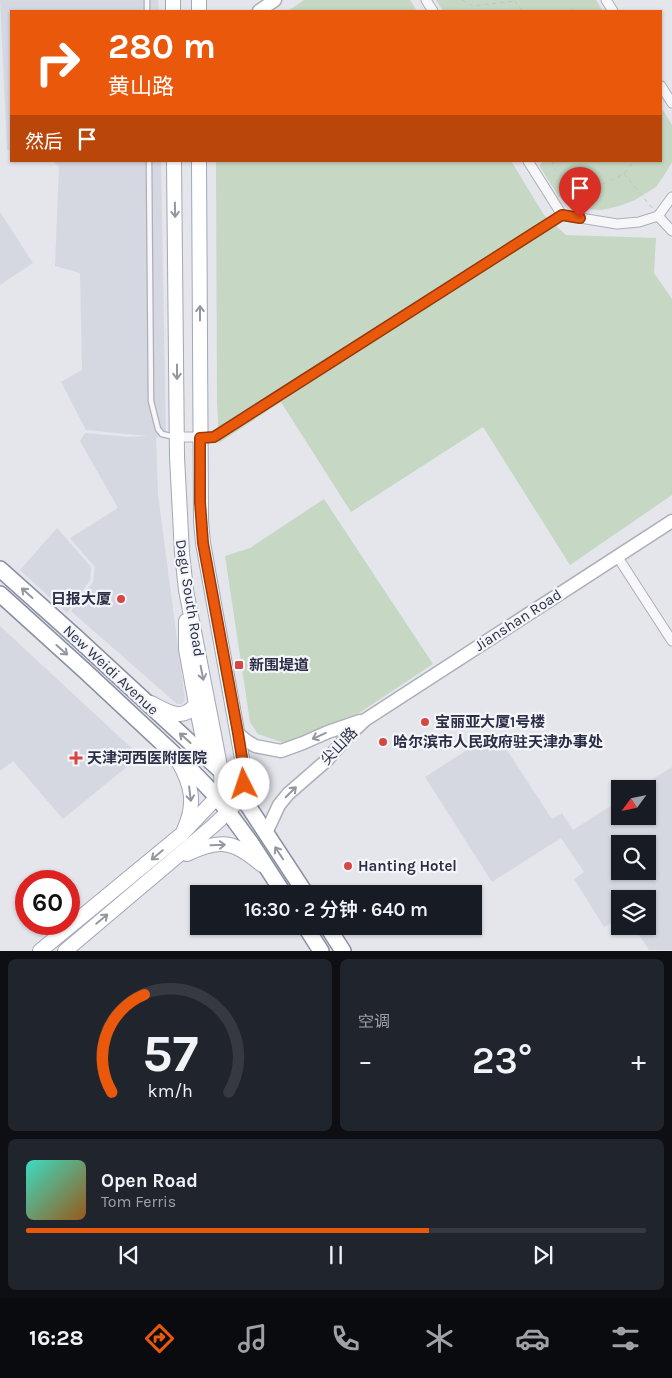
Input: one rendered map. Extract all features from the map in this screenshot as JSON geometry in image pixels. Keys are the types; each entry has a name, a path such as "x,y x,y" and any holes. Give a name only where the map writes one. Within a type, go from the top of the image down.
{"highway":[{"name":"New Weidi Avenue","path":"0,569 221,771 241,795 300,885"},
{"name":"New Weidi Avenue","path":"0,594 85,671 217,797 278,885"},
{"path":"311,935 321,950"},
{"path":"333,935 343,950"}],"main road":[{"path":"260,10 275,0"},
{"name":"Dagu South Road","path":"174,162 178,509 186,590 221,771 222,785 217,797"},
{"name":"Dagu South Road","path":"199,162 200,502 203,543 238,733 244,778 241,795"},
{"name":"Jianshan Road","path":"365,720 672,521"},
{"path":"186,590 186,648 196,704 203,739 208,752 221,771"},
{"path":"143,699 178,714 186,714 196,704"},
{"name":"尖山路","path":"238,733 255,746 281,751 328,732 365,720"},
{"name":"尖山路","path":"266,833 279,805 288,794 327,760 365,720"},
{"path":"175,756 186,774 191,792 192,807 182,834"},
{"path":"65,950 173,860 228,811 241,795"},
{"path":"40,950 182,834 217,797"},
{"path":"173,860 206,846 227,844 241,849 270,872"}],"street":[{"path":"662,88 672,103"},
{"path":"529,162 562,215"},
{"path":"176,437 214,437 562,215 617,224 639,222 658,216 672,197"},
{"path":"658,216 672,231"},
{"path":"617,556 672,641"}],"lane":[{"path":"148,162 151,401 158,429 162,434 176,437"}],"path":[{"path":"462,0 473,6 515,0"},
{"path":"552,162 554,168 568,182 586,188 605,183 624,174 633,162"},
{"path":"624,174 658,216"}],"shaded area":[{"path":"0,0 158,0 159,10 10,10 10,150 7,150"},
{"path":"54,162 161,162 166,438 156,437 158,494 185,700 182,704 177,704 71,611 93,582 95,567 70,538 118,508 80,441 85,433 128,437 148,436 86,430 61,382 82,370 80,273 55,266 59,167"},
{"path":"0,212 33,263 0,285"},
{"path":"57,528 91,567 90,580 67,613 20,570"},
{"path":"0,626 140,756 63,819 13,761 0,771"},
{"path":"495,732 552,819 562,813 573,830 611,806 611,825 656,825 656,780 651,780 672,767 672,950 649,950 639,935 656,935 656,890 611,890 611,923 604,927 574,879 584,872 561,838 492,882 425,777"}],"green space":[{"path":"304,0 410,0 416,10 289,10"},
{"path":"436,0 596,0 602,10 442,10"},
{"path":"662,109 672,125 672,162 667,171 656,187 635,200 619,206 602,210 575,206 559,197 539,165 543,162 662,162"},
{"path":"216,162 512,162 544,215 566,235 656,238 654,273 672,299 672,495 570,565 483,427 351,512 281,402 219,443 217,401"},
{"path":"324,499 433,664 353,717 287,744 258,734 250,722 225,556 250,548"}],"place":[{"name":"日报大厦","path":"121,599"},
{"name":"新围堤道","path":"239,665"},
{"name":"宝丽亚大厦1号楼","path":"425,722"},
{"name":"哈尔滨市人民政府驻天津办事处","path":"383,742"},
{"name":"天津河西医附医院","path":"76,758"},
{"name":"Hanting Hotel","path":"348,866"}],"route":[{"path":"244,784 238,733 203,543 200,502 200,438 214,437 562,215 580,218"}]}
